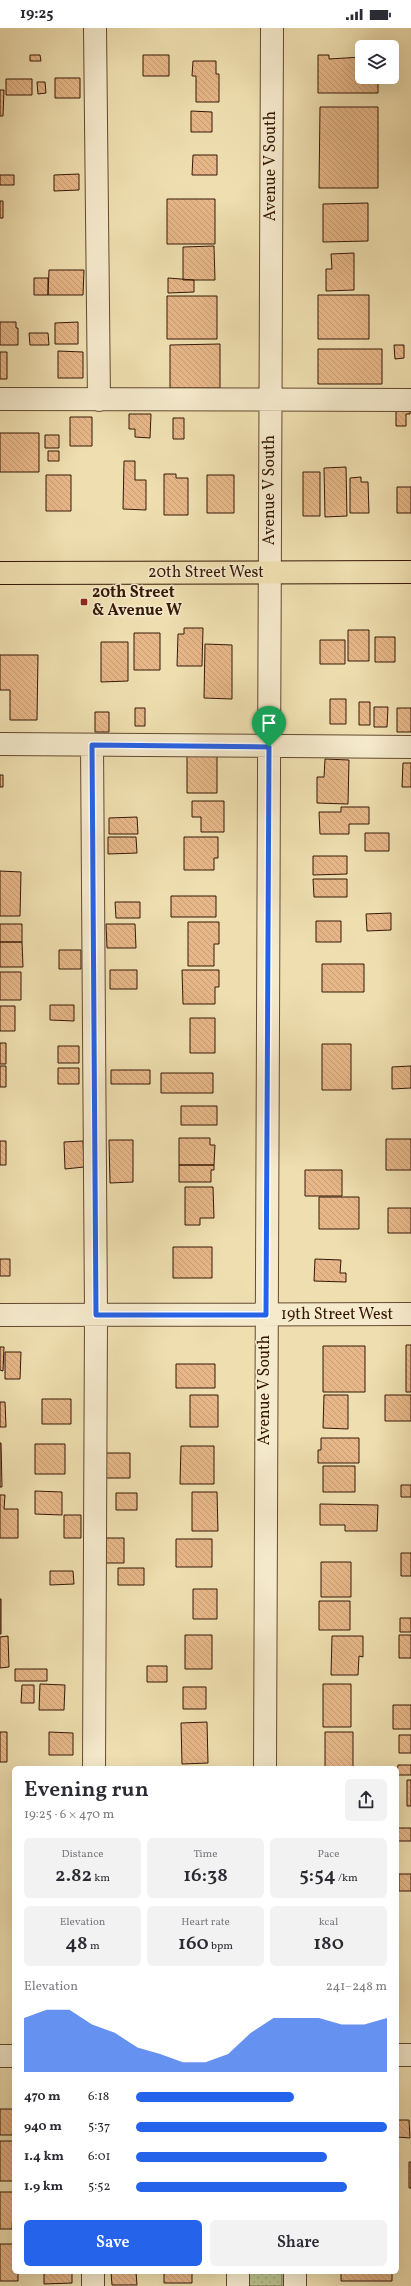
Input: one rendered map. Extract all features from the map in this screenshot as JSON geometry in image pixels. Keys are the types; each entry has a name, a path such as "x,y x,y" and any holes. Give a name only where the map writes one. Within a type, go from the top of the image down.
{"main road":[{"name":"20th Street West","path":"0,573 411,572"}],"street":[{"path":"95,28 99,400"},
{"name":"Avenue V South","path":"265,1766 270,572 269,401 272,28"},
{"path":"0,399 269,401 411,400"},
{"path":"0,744 411,747"},
{"path":"92,745 96,1315 94,1766"},
{"name":"19th Street West","path":"0,1315 411,1314"},
{"path":"399,2055 411,2055"},
{"path":"0,2056 12,2056"},
{"path":"93,2274 93,2286"},
{"path":"238,2274 238,2286"},
{"path":"295,2274 295,2286"}],"green space":[{"path":"247,2274 282,2274 282,2286 247,2286"}],"building":[{"path":"30,55 40,55 41,61 30,61"},
{"path":"143,55 169,55 169,76 143,76"},
{"path":"318,55 329,55 329,59 355,57 355,84 378,84 378,93 318,93"},
{"path":"193,61 216,61 216,74 219,74 219,102 196,102 196,76 192,76"},
{"path":"55,78 80,78 80,98 55,98"},
{"path":"6,79 32,79 32,95 6,95"},
{"path":"37,82 45,82 46,93 38,94"},
{"path":"0,90 4,90 3,116 0,116"},
{"path":"320,107 378,107 378,188 319,188"},
{"path":"191,111 212,112 212,132 191,132"},
{"path":"193,155 217,155 217,175 192,175"},
{"path":"79,174 79,190 54,191 54,175"},
{"path":"0,175 14,175 14,185 0,185"},
{"path":"167,199 215,199 215,244 167,244"},
{"path":"0,201 3,201 3,218 0,218"},
{"path":"368,203 368,241 323,242 323,204"},
{"path":"214,246 215,280 183,280 183,247"},
{"path":"354,253 354,290 326,291 326,269 332,269 331,254"},
{"path":"49,270 84,270 83,295 48,295"},
{"path":"34,278 48,278 48,295 34,295"},
{"path":"168,278 194,280 194,292 168,293"},
{"path":"318,295 369,295 369,339 318,339"},
{"path":"167,296 217,296 217,339 167,339"},
{"path":"0,322 16,322 16,328 18,328 18,345 0,345"},
{"path":"78,322 78,344 55,344 55,323"},
{"path":"29,333 48,333 49,345 30,345"},
{"path":"220,344 220,388 170,388 170,345"},
{"path":"394,345 404,345 404,358 395,359"},
{"path":"318,349 382,349 382,384 318,384"},
{"path":"58,351 83,352 83,378 58,378"},
{"path":"0,352 7,352 7,379 0,379"},
{"path":"396,410 410,410 410,414 406,414 406,426 396,426"},
{"path":"129,414 151,414 150,438 135,437 135,429 129,429"},
{"path":"70,417 92,417 92,446 70,446"},
{"path":"173,418 184,418 184,439 173,439"},
{"path":"0,433 39,433 39,472 0,472"},
{"path":"45,435 59,435 59,448 45,448"},
{"path":"48,451 59,451 59,461 48,461"},
{"path":"124,461 135,461 135,480 146,480 146,510 123,509"},
{"path":"346,467 347,516 325,517 324,468"},
{"path":"303,472 320,472 320,516 303,516"},
{"path":"164,474 176,474 176,478 188,478 188,515 164,515"},
{"path":"46,475 71,475 71,511 46,511"},
{"path":"207,475 234,475 234,513 207,513"},
{"path":"361,477 361,482 368,482 369,513 350,513 350,478"},
{"path":"397,487 411,487 411,513 397,513"},
{"path":"184,628 203,628 202,666 177,666 178,634 184,634"},
{"path":"348,630 369,630 369,661 348,661"},
{"path":"134,633 160,633 160,670 134,670"},
{"path":"375,637 395,637 395,662 375,662"},
{"path":"320,640 345,640 345,664 320,664"},
{"path":"101,642 128,642 128,681 101,682"},
{"path":"205,644 232,645 232,699 204,698"},
{"path":"0,655 38,655 37,720 10,720 10,690 0,690"},
{"path":"330,699 346,699 346,724 330,724"},
{"path":"359,702 370,702 370,725 359,725"},
{"path":"374,707 388,707 387,727 374,727"},
{"path":"135,708 145,708 145,726 135,726"},
{"path":"397,708 411,708 411,732 397,732"},
{"path":"95,712 109,712 109,732 95,732"},
{"path":"187,752 217,752 217,793 187,793"},
{"path":"325,759 349,760 348,804 317,803 317,777 324,777"},
{"path":"403,763 411,763 411,787 402,787"},
{"path":"0,775 3,775 3,787 0,787"},
{"path":"192,801 224,801 224,832 201,832 201,817 192,817"},
{"path":"341,807 369,807 369,824 349,824 349,834 320,834 319,812 341,812"},
{"path":"137,817 138,834 109,834 109,818"},
{"path":"365,833 389,833 389,851 365,851"},
{"path":"108,837 136,837 137,853 108,854"},
{"path":"184,837 218,837 218,858 214,858 214,870 184,870"},
{"path":"313,856 347,856 347,874 313,875"},
{"path":"0,871 21,872 20,916 0,916"},
{"path":"313,879 347,879 347,897 314,897"},
{"path":"171,896 216,896 216,917 171,917"},
{"path":"115,902 140,902 140,918 116,918"},
{"path":"391,913 391,930 367,931 366,914"},
{"path":"316,921 341,921 341,942 316,942"},
{"path":"188,922 219,922 219,944 214,944 214,966 188,966"},
{"path":"0,924 22,924 22,942 0,942"},
{"path":"106,924 135,924 136,948 107,948"},
{"path":"0,942 22,942 23,967 0,967"},
{"path":"59,950 81,950 81,969 59,969"},
{"path":"322,964 364,964 364,992 322,992"},
{"path":"110,970 137,970 137,989 110,989"},
{"path":"182,970 219,970 219,987 215,987 215,1004 183,1004"},
{"path":"0,972 21,972 21,1000 0,1000"},
{"path":"50,1005 74,1005 74,1021 50,1020"},
{"path":"0,1006 15,1006 15,1031 0,1031"},
{"path":"190,1018 215,1018 215,1053 190,1053"},
{"path":"0,1043 6,1043 6,1064 0,1064"},
{"path":"322,1044 351,1044 351,1090 322,1090"},
{"path":"58,1046 79,1046 79,1063 58,1063"},
{"path":"0,1066 6,1066 6,1087 0,1087"},
{"path":"411,1066 411,1088 392,1089 392,1067"},
{"path":"58,1068 79,1068 79,1084 58,1084"},
{"path":"111,1070 150,1070 150,1084 111,1084"},
{"path":"161,1073 213,1073 213,1093 161,1093"},
{"path":"181,1106 217,1106 217,1125 181,1125"},
{"path":"179,1138 210,1138 210,1145 215,1145 214,1165 179,1165"},
{"path":"386,1139 411,1139 411,1170 386,1170"},
{"path":"109,1140 133,1140 133,1182 110,1183"},
{"path":"0,1141 6,1141 6,1165 0,1165"},
{"path":"83,1141 84,1167 65,1169 64,1142"},
{"path":"179,1165 214,1165 214,1170 211,1170 211,1182 179,1182"},
{"path":"305,1170 342,1170 342,1196 305,1196"},
{"path":"185,1187 213,1187 214,1218 200,1218 200,1225 185,1225"},
{"path":"319,1197 359,1197 359,1229 319,1229"},
{"path":"388,1208 411,1208 411,1233 388,1233"},
{"path":"173,1247 212,1247 212,1278 173,1278"},
{"path":"0,1259 10,1259 10,1276 0,1276"},
{"path":"315,1259 341,1260 340,1273 346,1273 346,1282 314,1281"},
{"path":"406,1345 411,1345 411,1392 406,1392"},
{"path":"323,1346 365,1346 365,1392 323,1392"},
{"path":"0,1347 4,1347 3,1371 0,1370"},
{"path":"5,1352 21,1352 20,1379 5,1379"},
{"path":"176,1364 215,1364 215,1388 176,1388"},
{"path":"190,1395 218,1395 218,1427 190,1427"},
{"path":"324,1395 348,1395 348,1429 323,1428"},
{"path":"385,1395 411,1395 411,1421 385,1421"},
{"path":"42,1399 71,1399 71,1424 42,1424"},
{"path":"0,1402 5,1402 6,1427 0,1427"},
{"path":"321,1438 359,1438 359,1463 318,1463 318,1450 321,1450"},
{"path":"1,1443 2,1487 0,1487"},
{"path":"35,1444 65,1444 65,1474 35,1474"},
{"path":"181,1446 214,1446 214,1484 180,1484"},
{"path":"106,1453 130,1453 130,1478 106,1478"},
{"path":"323,1466 355,1466 355,1492 323,1492"},
{"path":"401,1485 411,1485 411,1497 401,1497"},
{"path":"35,1491 62,1492 62,1515 35,1514"},
{"path":"192,1492 217,1492 218,1531 192,1531"},
{"path":"116,1493 137,1493 137,1510 116,1510"},
{"path":"0,1495 5,1495 4,1509 18,1509 18,1538 0,1538"},
{"path":"320,1504 378,1505 377,1531 345,1531 345,1525 320,1525"},
{"path":"64,1515 81,1515 81,1538 64,1538"},
{"path":"100,1538 124,1538 124,1563 100,1563"},
{"path":"176,1539 212,1539 212,1567 176,1567"},
{"path":"401,1553 411,1553 411,1576 401,1576"},
{"path":"321,1562 351,1562 351,1597 321,1597"},
{"path":"118,1568 144,1568 144,1585 118,1585"},
{"path":"50,1571 73,1571 74,1584 50,1585"},
{"path":"193,1589 217,1589 217,1619 193,1619"},
{"path":"1,1599 1,1634 0,1634"},
{"path":"319,1601 350,1601 350,1630 319,1630"},
{"path":"400,1618 411,1618 411,1632 400,1632"},
{"path":"185,1635 212,1635 212,1669 185,1669"},
{"path":"399,1635 411,1635 411,1658 399,1658"},
{"path":"8,1636 9,1667 0,1668 0,1637"},
{"path":"332,1636 363,1636 363,1657 359,1656 358,1675 331,1675"},
{"path":"147,1666 167,1666 167,1682 147,1682"},
{"path":"15,1669 47,1669 47,1681 15,1681"},
{"path":"40,1684 65,1685 64,1710 39,1710"},
{"path":"323,1684 351,1684 351,1727 323,1727"},
{"path":"22,1685 34,1685 34,1703 21,1703"},
{"path":"183,1687 206,1687 206,1709 183,1709"},
{"path":"393,1705 411,1705 411,1729 393,1729"},
{"path":"207,1722 208,1763 182,1764 181,1723"},
{"path":"0,1732 7,1732 7,1762 0,1762"},
{"path":"49,1732 73,1733 73,1755 49,1755"},
{"path":"325,1732 353,1732 353,1766 325,1766"},
{"path":"399,1735 411,1735 411,1753 399,1753"},
{"path":"411,1765 411,1775 399,1775 398,1766"},
{"path":"407,1780 411,1780 411,1806 407,1806"},
{"path":"399,1828 411,1828 411,1841 399,1841"},
{"path":"399,1874 411,1874 411,1891 399,1891"},
{"path":"0,2109 12,2109 12,2135 0,2135"},
{"path":"399,2120 409,2120 410,2138 399,2137"},
{"path":"0,2141 12,2141 12,2181 0,2181"},
{"path":"409,2162 411,2162 411,2188 409,2188"},
{"path":"0,2192 12,2192 12,2229 0,2229"},
{"path":"0,2244 12,2244 12,2274 18,2274 18,2281 0,2281"},
{"path":"44,2274 72,2274 72,2283 44,2284"},
{"path":"111,2274 136,2274 137,2285 112,2285"},
{"path":"164,2274 192,2274 192,2283 164,2283"},
{"path":"341,2274 392,2274 392,2281 341,2281"}],"place":[{"name":"20th Street & Avenue W","path":"84,602"}],"route":[{"path":"92,745 269,747 266,1315 96,1315 92,745"}]}
